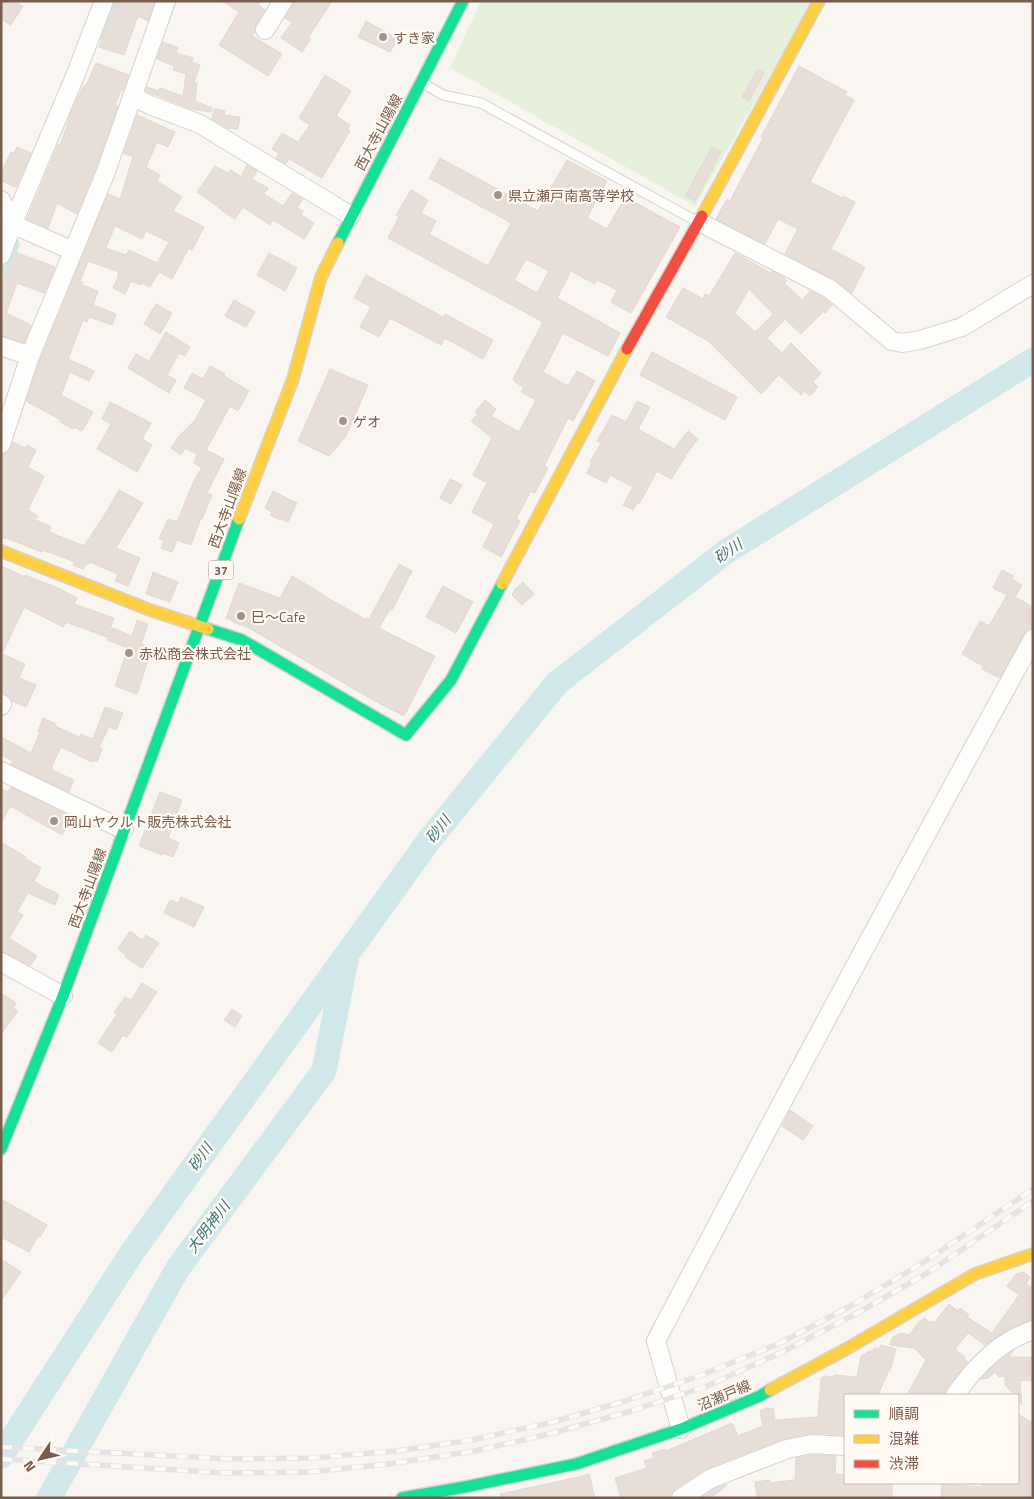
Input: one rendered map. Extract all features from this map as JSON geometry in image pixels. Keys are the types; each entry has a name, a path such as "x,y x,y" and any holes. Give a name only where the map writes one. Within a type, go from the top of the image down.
{"main road":[{"name":"西大寺山陽線","path":"1,1149 63,996 293,379 320,278 463,1"},
{"path":"1,551 150,610 242,640 406,735 451,680 634,336 699,222 819,1"},
{"name":"沼瀬戸線","path":"402,1498 576,1464 681,1430 760,1396 976,1274 1033,1254"}],"street":[{"path":"1,255 104,1"},
{"path":"1,444 30,356 104,174 166,1"},
{"path":"265,30 283,1"},
{"path":"132,96 200,124 351,216"},
{"path":"1,200 13,222 21,228 73,251"},
{"path":"699,222 830,289 892,341 902,343 920,340 962,327 1033,284"},
{"path":"1,346 30,356"},
{"path":"681,1430 656,1341 890,899 1033,639"},
{"path":"1,771 124,830"},
{"path":"1,962 63,996"},
{"path":"956,1394 972,1371 984,1360 1011,1340 1033,1330"},
{"path":"681,1498 710,1479 787,1450 812,1444 844,1446"}],"lane":[{"path":"421,82 443,95 481,103 699,222"}],"green space":[{"path":"481,1 813,1 695,206 450,68"}],"building":[{"path":"1,1 15,1 23,6 11,25 1,19"},
{"path":"118,1 155,1 148,21 138,16 124,55 99,47"},
{"path":"222,1 261,1 258,5 265,10 256,24 255,32 252,36 282,54 268,76 219,45 239,12"},
{"path":"294,1 303,1 305,4 307,1 332,1 308,38 311,39 302,52 281,38 292,22 285,18"},
{"path":"366,21 398,39 390,52 358,37"},
{"path":"163,42 178,48 176,53 193,58 192,62 200,65 194,83 197,83 195,101 212,108 211,112 191,109 146,91 147,87 159,91 160,88 183,96 186,74 173,70 174,66 157,59"},
{"path":"96,63 129,75 115,105 118,106 77,214 57,203 48,228 27,219 58,145 60,146 72,110 84,85 86,86"},
{"path":"799,66 847,92 845,95 854,100 810,182 842,198 843,196 855,202 831,249 865,267 852,293 835,280 785,254 798,229 778,219 765,244 716,219 727,199 730,201 763,138 761,137"},
{"path":"758,69 764,73 749,101 742,97"},
{"path":"325,75 351,91 336,116 350,125 348,129 350,131 322,178 289,159 286,164 276,158 279,153 272,149 282,133 298,142 310,125 299,118"},
{"path":"214,109 225,111 224,115 240,117 238,129 227,128 212,119"},
{"path":"137,115 175,132 168,147 157,142 146,167 160,175 157,181 182,197 173,211 204,227 192,250 189,248 172,279 159,272 150,287 131,281 125,294 113,288 119,272 88,261 80,281 83,282 82,285 98,291 93,305 116,314 112,325 89,317 87,322 83,320 68,359 94,371 89,381 70,372 61,395 93,412 82,431 74,427 73,429 60,422 61,420 26,401 40,360 108,194 120,199 133,157 124,153","holes":["115,226 142,239 146,231 169,242 157,263 129,250 126,255 106,248"]},
{"path":"17,147 31,153 16,187 1,181 1,173 11,152 14,153"},
{"path":"712,147 721,152 695,201 685,196"},
{"path":"440,158 538,211 567,160 607,181 587,218 607,229 625,197 680,227 631,313 611,302 617,290 597,280 595,284 571,271 557,298 620,333 608,356 563,333 543,372 568,386 577,371 595,381 573,421 568,418 544,466 548,468 535,493 531,491 516,519 520,521 501,557 483,547 494,524 472,512 487,483 473,475 492,438 471,421 478,414 475,412 485,400 496,409 491,416 519,432 536,400 521,392 524,387 513,379 543,322 388,238 399,217 396,215 411,190 428,200 421,213 436,221 429,234 488,266 511,223 429,178","holes":["526,259 549,271 537,293 514,280"]},
{"path":"247,165 257,171 252,179 268,188 264,194 283,206 292,193 303,199 297,208 303,211 301,215 314,223 304,239 273,220 270,225 243,207 235,219 197,192 215,166 228,173 231,170 241,177"},
{"path":"15,252 55,267 44,293 17,283 6,313 31,325 24,343 1,336 1,279 4,280"},
{"path":"269,253 297,268 285,291 257,275"},
{"path":"735,253 771,273 772,271 783,277 787,281 784,283 802,300 810,291 824,298 832,305 801,334 785,319 767,338 782,353 791,343 821,373 813,382 818,387 810,396 804,391 801,395 779,375 761,394 708,341 666,317 683,288 703,299 705,294 709,296","holes":["749,289 773,314 755,332 735,313"]},
{"path":"366,275 443,317 445,314 493,340 483,359 445,338 441,345 390,318 379,337 360,327 371,307 354,298"},
{"path":"234,300 255,312 246,327 225,316"},
{"path":"156,304 172,313 160,334 144,324"},
{"path":"166,332 190,347 185,356 179,353 167,375 176,380 169,393 128,368 136,354 149,361"},
{"path":"652,352 737,397 725,420 640,375"},
{"path":"210,366 249,391 238,411 230,406 206,450 224,459 207,493 212,495 191,545 177,540 172,552 161,548 164,540 159,539 168,519 177,522 195,478 202,468 194,463 197,454 185,448 181,455 171,448 179,436 195,420 206,400 184,388 192,373 203,379"},
{"path":"330,369 368,385 346,436 329,456 298,441"},
{"path":"637,401 650,407 638,429 674,449 688,431 698,439 671,479 657,471 639,504 637,503 633,510 623,505 633,487 610,475 606,483 587,473 592,463 590,462 601,443 597,441 612,415 626,422"},
{"path":"110,402 151,423 142,439 152,445 137,472 97,449 111,424 102,419"},
{"path":"13,442 25,448 27,445 36,450 28,467 44,476 28,510 38,516 35,520 51,526 49,532 84,546 119,490 143,503 116,548 140,558 128,586 115,581 118,574 90,562 83,569 73,565 75,562 6,538 1,538 1,454 8,452"},
{"path":"450,479 462,485 451,504 440,498"},
{"path":"273,491 297,503 288,522 270,515 272,512 265,508"},
{"path":"399,564 412,571 392,610 390,609 379,628 435,656 404,716 249,628 226,618 239,583 280,598 292,576 365,619 369,619"},
{"path":"1,566 25,577 25,575 58,588 77,598 74,604 114,618 107,637 66,622 63,627 24,607 2,654 25,664 19,678 36,685 26,707 12,701 7,695 1,693"},
{"path":"1002,570 1014,576 1012,579 1022,585 1015,597 1033,607 1033,628 1027,630 1024,634 1000,678 982,669 983,666 962,654 980,621 989,626 1007,595 993,588"},
{"path":"153,572 178,582 170,602 146,594"},
{"path":"523,582 534,594 522,605 512,595 515,589"},
{"path":"443,586 473,602 456,633 426,617"},
{"path":"137,620 148,624 141,644 152,648 137,694 115,686 128,648 107,640 112,628 132,636"},
{"path":"105,707 123,713 116,730 109,727 99,747 102,749 97,762 93,760 92,762 61,747 51,768 74,780 69,792 11,764 13,761 1,755 1,737 31,753 40,732 38,731 43,718 79,737 81,734 93,739"},
{"path":"11,787 72,817 62,835 10,806 1,823 1,788 8,792"},
{"path":"160,792 182,800 168,838 179,843 173,857 139,846"},
{"path":"1,842 41,868 34,881 59,894 55,905 28,893 17,912 23,915 9,938 37,956 30,966 1,951"},
{"path":"181,897 204,907 194,927 164,913 170,900 178,903"},
{"path":"130,931 142,940 146,935 159,943 142,968 125,957 126,955 118,949"},
{"path":"142,983 157,992 127,1037 123,1035 112,1052 98,1043 117,1014 114,1012 125,997 131,1000"},
{"path":"1,993 16,1003 13,1008 18,1011 1,1034"},
{"path":"232,1009 242,1016 235,1027 224,1020"},
{"path":"790,1110 813,1126 803,1140 782,1126"},
{"path":"1,1199 47,1225 29,1252 1,1237"},
{"path":"1,1259 21,1272 1,1301"},
{"path":"1023,1272 1030,1277 1026,1284 1033,1288 1033,1320 1009,1329 985,1345 968,1333 955,1349 968,1362 946,1389 945,1394 908,1394 926,1360 914,1348 890,1345 892,1338 900,1333 909,1335 920,1321 925,1318 930,1323 931,1321 934,1323 949,1304 958,1311 960,1308 969,1315 967,1317 992,1333 1019,1295 1007,1286 1016,1274"},
{"path":"881,1345 896,1349 890,1371 878,1394 844,1394 844,1435 812,1433 783,1439 704,1470 675,1489 670,1498 621,1498 615,1478 647,1468 644,1461 654,1458 652,1453 665,1449 666,1451 732,1423 738,1436 763,1426 760,1411 764,1409 773,1408 775,1420 818,1417 821,1378 825,1376 833,1377 834,1375 857,1377 861,1356 875,1348 879,1349"},
{"path":"1013,1351 1009,1357 1031,1357 1033,1381 1020,1380 1022,1405 1019,1401 1019,1394 1013,1394 1005,1385 1005,1376 999,1377 995,1372 988,1378 981,1379 994,1365"},
{"path":"1019,1415 1033,1423 1033,1498 941,1498 942,1484 982,1487 983,1484 1019,1484"},
{"path":"813,1455 836,1456 835,1474 844,1475 844,1484 892,1484 892,1498 757,1498 755,1482 770,1480 770,1483 795,1480 796,1458"},
{"path":"589,1474 595,1498 501,1498 500,1494 579,1477"},
{"path":"727,1485 711,1498 701,1498 715,1488"}],"waterway":[{"path":"101,32 113,1"},
{"path":"1,273 12,244"},
{"name":"砂川","path":"1,1456 133,1251 430,839 557,683 727,551 1033,360"},
{"name":"大明神川","path":"49,1498 178,1268 324,1071 346,960"}],"railway":[{"path":"1,1447 230,1459 312,1458 396,1451 472,1440 553,1422 622,1402 699,1376 778,1344 847,1308 924,1262 1033,1189"},
{"path":"1,1459 224,1473 309,1472 388,1464 475,1451 553,1433 631,1411 707,1386 782,1352 854,1315 929,1272 1033,1201"}],"traffic: fast":[{"path":"338,243 463,1"},
{"path":"1,1149 63,996 239,519"},
{"path":"208,629 242,640 406,735 451,680 502,584"},
{"path":"402,1498 576,1464 681,1429 770,1390"}],"traffic: slow":[{"path":"702,216 819,1"},
{"path":"239,519 293,379 321,277 338,243"},
{"path":"502,584 627,349"},
{"path":"1,551 150,610 208,629"},
{"path":"770,1390 848,1348 975,1274 1033,1254"}],"traffic: jam":[{"path":"627,349 702,216"}],"place":[{"name":"すき家","path":"383,37"},
{"name":"県立瀬戸南高等学校","path":"498,195"},
{"name":"ゲオ","path":"343,421"},
{"name":"巳～Cafe","path":"241,616"},
{"name":"赤松商会株式会社","path":"129,653"},
{"name":"岡山ヤクルト販売株式会社","path":"54,821"}]}
